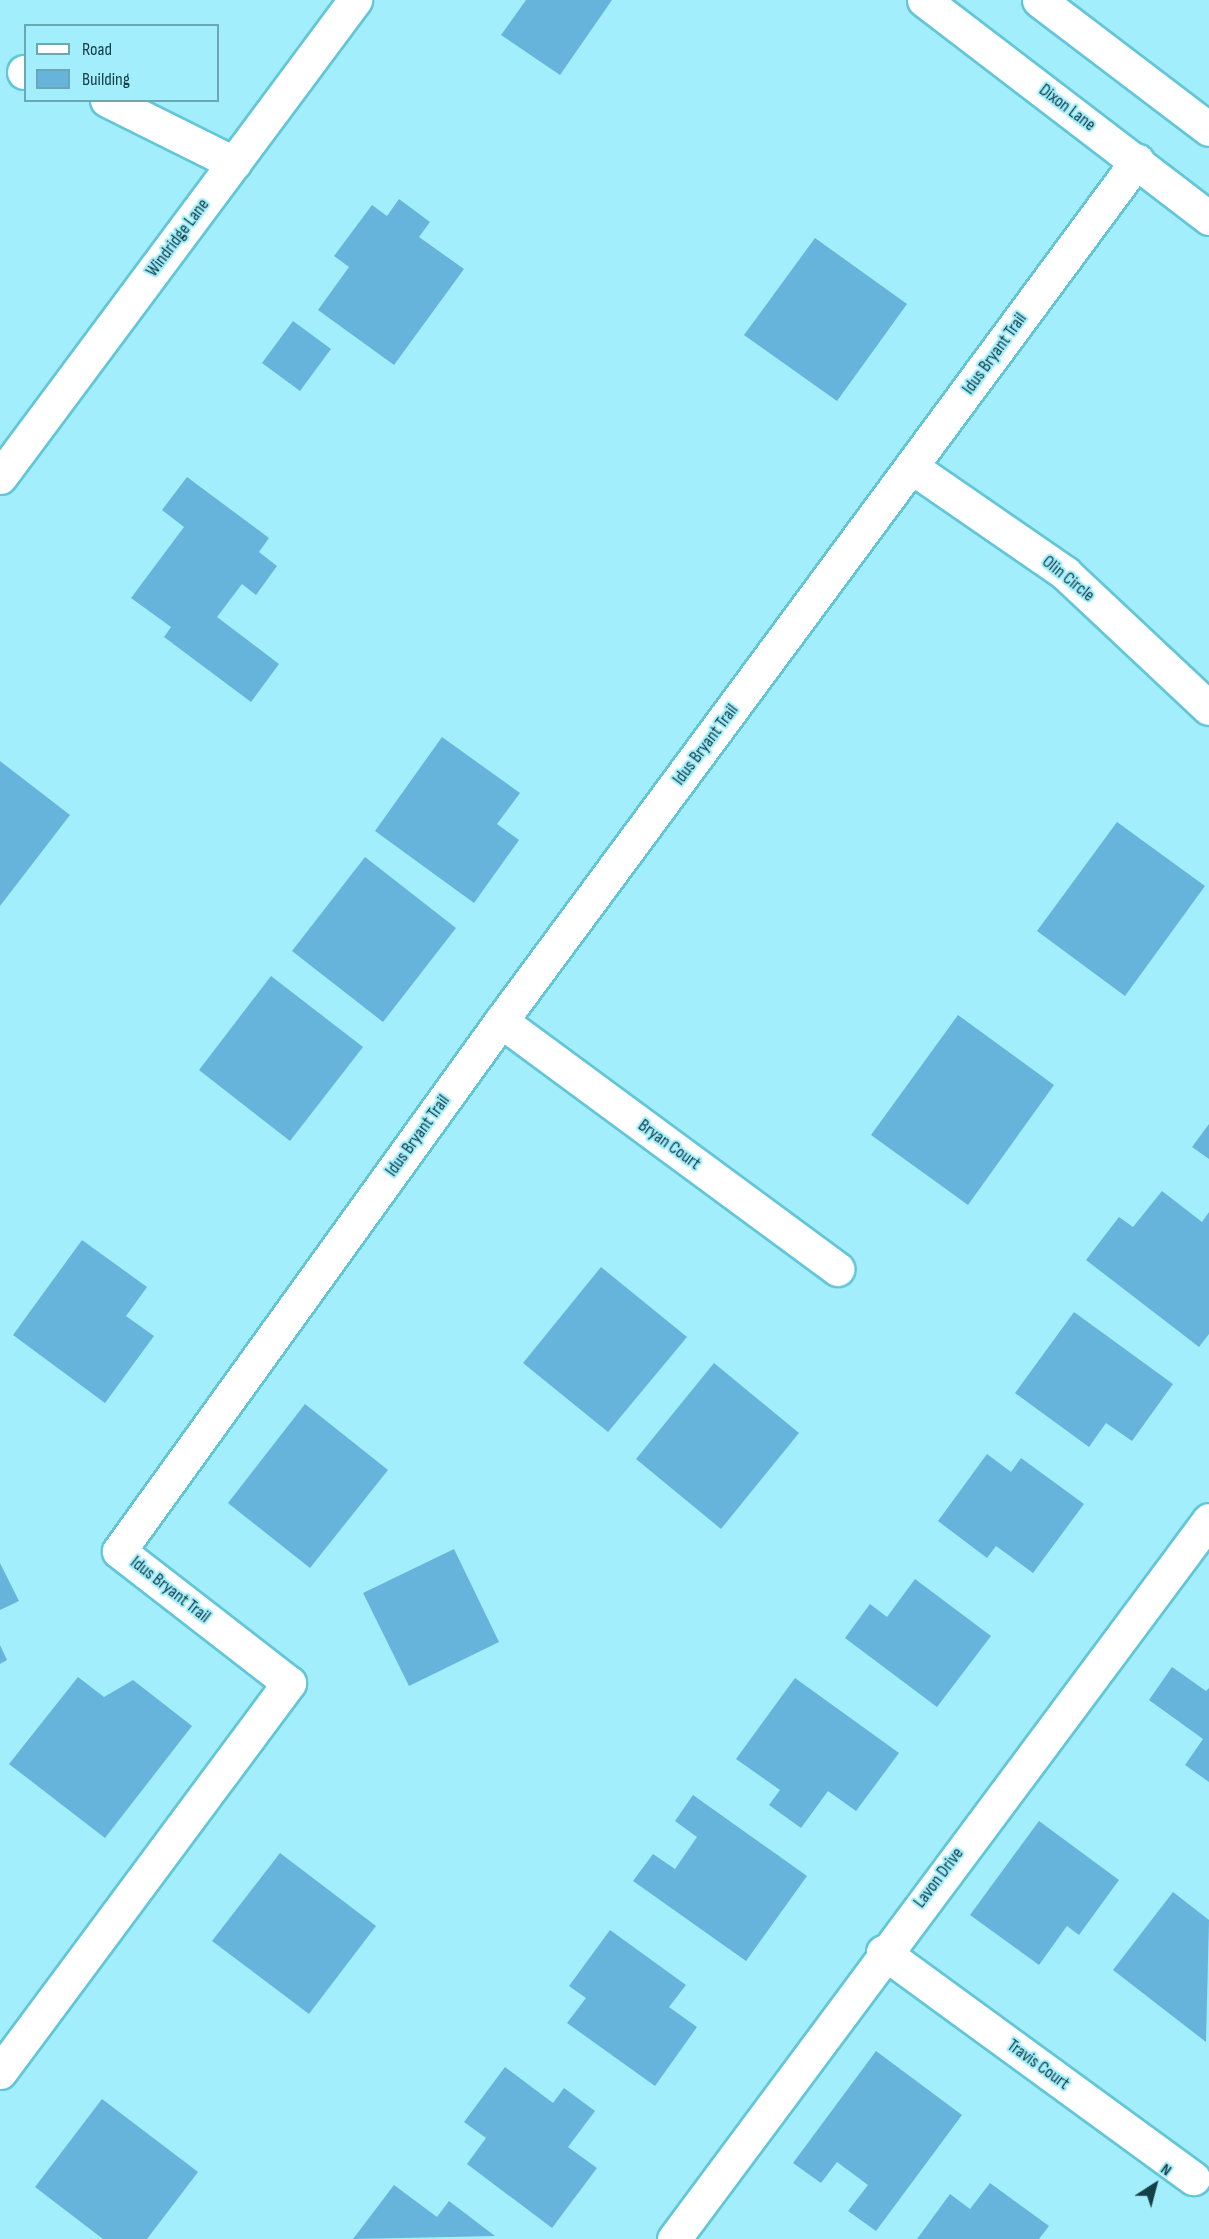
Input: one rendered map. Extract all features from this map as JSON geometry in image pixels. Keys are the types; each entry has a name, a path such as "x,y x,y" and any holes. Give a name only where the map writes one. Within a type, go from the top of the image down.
{"street":[{"name":"Windridge Lane","path":"0,477 355,0"},
{"name":"Dixon Lane","path":"924,0 1209,218"},
{"path":"1038,0 1209,129"},
{"path":"111,102 234,163"},
{"name":"Idus Bryant Trail","path":"0,2072 289,1683 119,1551 501,1021 913,468 1137,161"},
{"name":"Olin Circle","path":"913,468 1065,573 1209,708"},
{"name":"Bryan Court","path":"501,1021 837,1269"},
{"name":"Lavon Drive","path":"674,2239 883,1952 1209,1520"},
{"name":"Travis Court","path":"883,1952 1193,2178"}],"building":[{"path":"526,0 612,0 560,75 501,35"},
{"path":"399,199 430,222 419,237 464,269 394,365 318,310 349,267 334,256 372,205 387,216"},
{"path":"815,238 907,304 837,401 744,335"},
{"path":"293,321 331,349 300,391 262,363"},
{"path":"187,477 269,538 259,552 277,566 256,595 242,584 217,617 279,664 251,702 164,637 171,627 131,598 184,527 162,510"},
{"path":"442,737 520,793 497,824 519,840 474,903 375,831"},
{"path":"0,761 70,815 0,906"},
{"path":"1117,822 1205,886 1125,996 1037,931"},
{"path":"365,857 456,928 383,1022 292,951"},
{"path":"271,976 363,1047 290,1141 199,1070"},
{"path":"958,1015 1054,1085 968,1205 871,1135"},
{"path":"1209,1124 1209,1159 1192,1147"},
{"path":"1162,1191 1202,1222 1209,1212 1209,1334 1199,1347 1086,1260 1119,1217 1133,1227"},
{"path":"82,1240 147,1287 126,1316 154,1336 105,1403 13,1335"},
{"path":"601,1267 687,1337 608,1432 523,1363"},
{"path":"1074,1312 1173,1384 1132,1441 1106,1423 1089,1447 1015,1393"},
{"path":"714,1363 799,1433 721,1529 636,1459"},
{"path":"305,1404 388,1470 310,1568 228,1503"},
{"path":"987,1454 1011,1472 1021,1458 1084,1504 1033,1573 996,1546 987,1558 938,1521"},
{"path":"454,1549 499,1642 409,1686 363,1593"},
{"path":"0,1563 19,1601 0,1610"},
{"path":"915,1579 991,1636 937,1707 845,1638 870,1604 887,1617"},
{"path":"0,1645 7,1660 0,1664"},
{"path":"1172,1667 1206,1691 1209,1688 1209,1782 1185,1765 1203,1739 1149,1700"},
{"path":"78,1677 104,1697 133,1680 192,1726 105,1838 9,1764"},
{"path":"795,1678 899,1753 856,1811 828,1791 801,1828 769,1805 780,1790 736,1759"},
{"path":"693,1795 807,1876 746,1961 633,1881 653,1854 675,1869 697,1837 675,1821"},
{"path":"1039,1821 1119,1880 1079,1935 1067,1926 1039,1965 970,1915"},
{"path":"280,1853 376,1926 309,2014 212,1941"},
{"path":"1173,1892 1209,1920 1206,2042 1113,1970"},
{"path":"610,1930 686,1985 669,2007 697,2027 655,2086 567,2023 586,1998 569,1986"},
{"path":"876,2051 962,2115 876,2231 848,2211 868,2185 837,2162 821,2183 793,2163"},
{"path":"505,2067 553,2103 564,2088 595,2111 568,2147 597,2168 552,2228 467,2164 486,2138 464,2122"},
{"path":"102,2099 198,2172 147,2239 103,2239 35,2187"},
{"path":"990,2183 1049,2226 1039,2239 917,2239 950,2194 970,2209"},
{"path":"394,2185 437,2217 449,2201 495,2236 353,2239"}]}
